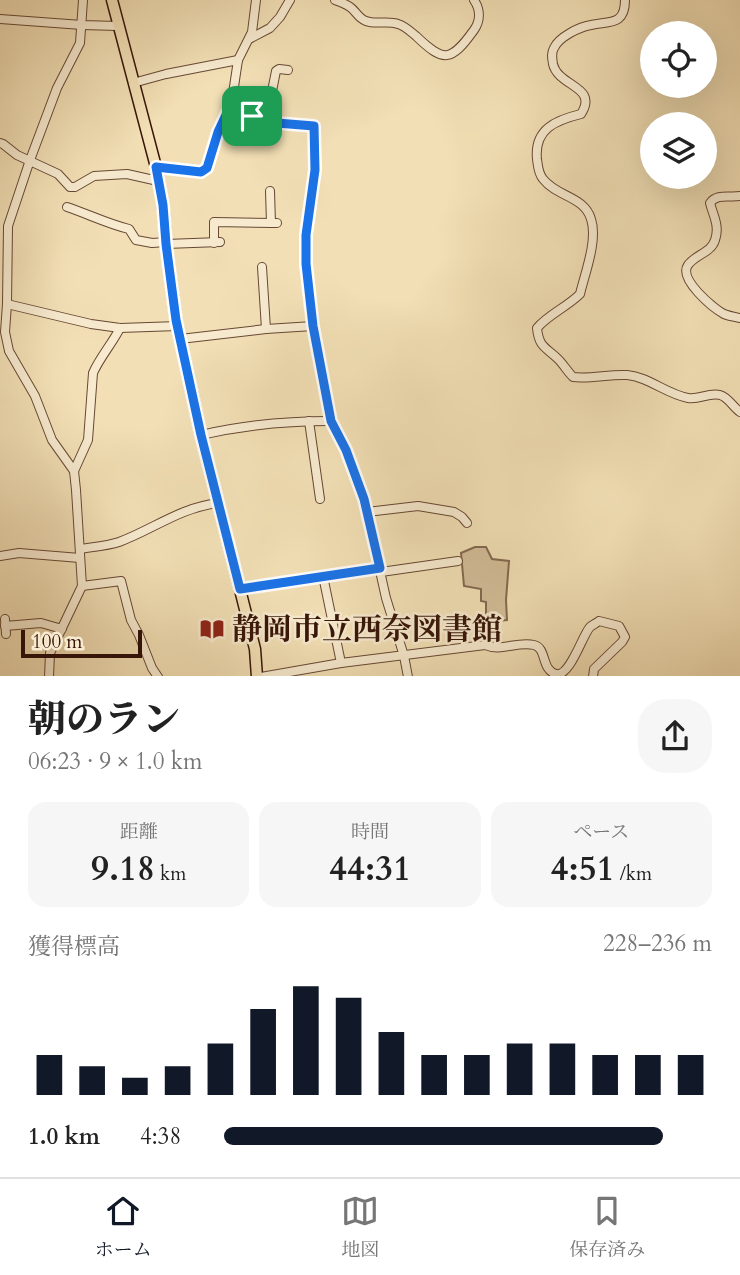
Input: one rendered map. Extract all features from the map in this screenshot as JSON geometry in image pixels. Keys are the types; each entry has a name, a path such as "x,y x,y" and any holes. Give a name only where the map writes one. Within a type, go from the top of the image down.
{"main road":[{"path":"111,0 150,139 163,205 180,339 259,676"}],"street":[{"path":"74,471 52,440 35,396 9,351 5,331 8,304 4,226 57,88 80,43 83,0"},
{"path":"156,167 201,172 207,168 232,100 238,60 252,32 256,0"},
{"path":"247,41 270,28 290,0"},
{"path":"335,0 353,9 366,21 398,23 431,51 450,55 457,51 480,20 474,0"},
{"path":"625,0 621,17 611,23 591,25 572,33 555,45 552,55 554,70 583,93 586,107 581,114 559,120 542,135 537,146 539,173 555,190 579,201 591,216 594,229 580,294 537,328 538,339 573,377 630,376 677,396 692,399 713,394 722,395 740,412"},
{"path":"0,19 82,26 118,26"},
{"path":"133,83 238,60"},
{"path":"273,122 276,102 272,91 276,71 288,70"},
{"path":"227,113 246,114 273,122 314,126 315,170 306,235 306,264 313,326 331,421 346,450 368,512 386,598 408,676"},
{"path":"0,144 58,174 70,187 94,176 127,174 158,181"},
{"path":"67,207 112,225 130,229 136,240 152,243 217,242 214,222 274,223 270,191"},
{"path":"740,196 719,197 710,203 716,219 715,239 711,248 688,265 686,272 689,281 708,302 725,314 740,318"},
{"path":"262,267 266,329"},
{"path":"8,304 91,324 120,328 178,326"},
{"path":"180,339 313,326"},
{"path":"49,676 50,653 82,586 74,471 89,440 93,373 97,362 120,328"},
{"path":"201,435 289,421 331,421"},
{"path":"309,421 320,499"},
{"path":"0,556 80,553 118,542 188,509 218,503"},
{"path":"368,512 418,506 454,512 467,523"},
{"path":"240,589 323,576 458,561"},
{"path":"323,576 341,663"},
{"path":"82,586 121,581 131,620 157,676"},
{"path":"265,676 341,663 485,645 492,649 535,645 541,649 549,669 560,674 578,650 590,626 599,621 619,626 625,637 594,669 593,676"},
{"path":"5,626 41,623 62,629"},
{"path":"313,668 317,676"}],"shaded area":[{"path":"475,547 486,547 492,559 509,561 507,620 486,622 486,602 481,601 481,589 464,586 461,553"}],"place":[{"name":"静岡市立西奈図書館","path":"212,629"}],"route":[{"path":"227,113 252,116 277,123 314,126 315,170 306,235 306,264 313,326 331,421 346,450 364,499 380,568 240,589 201,435 176,320 156,167 201,172 207,168 227,113"}]}
